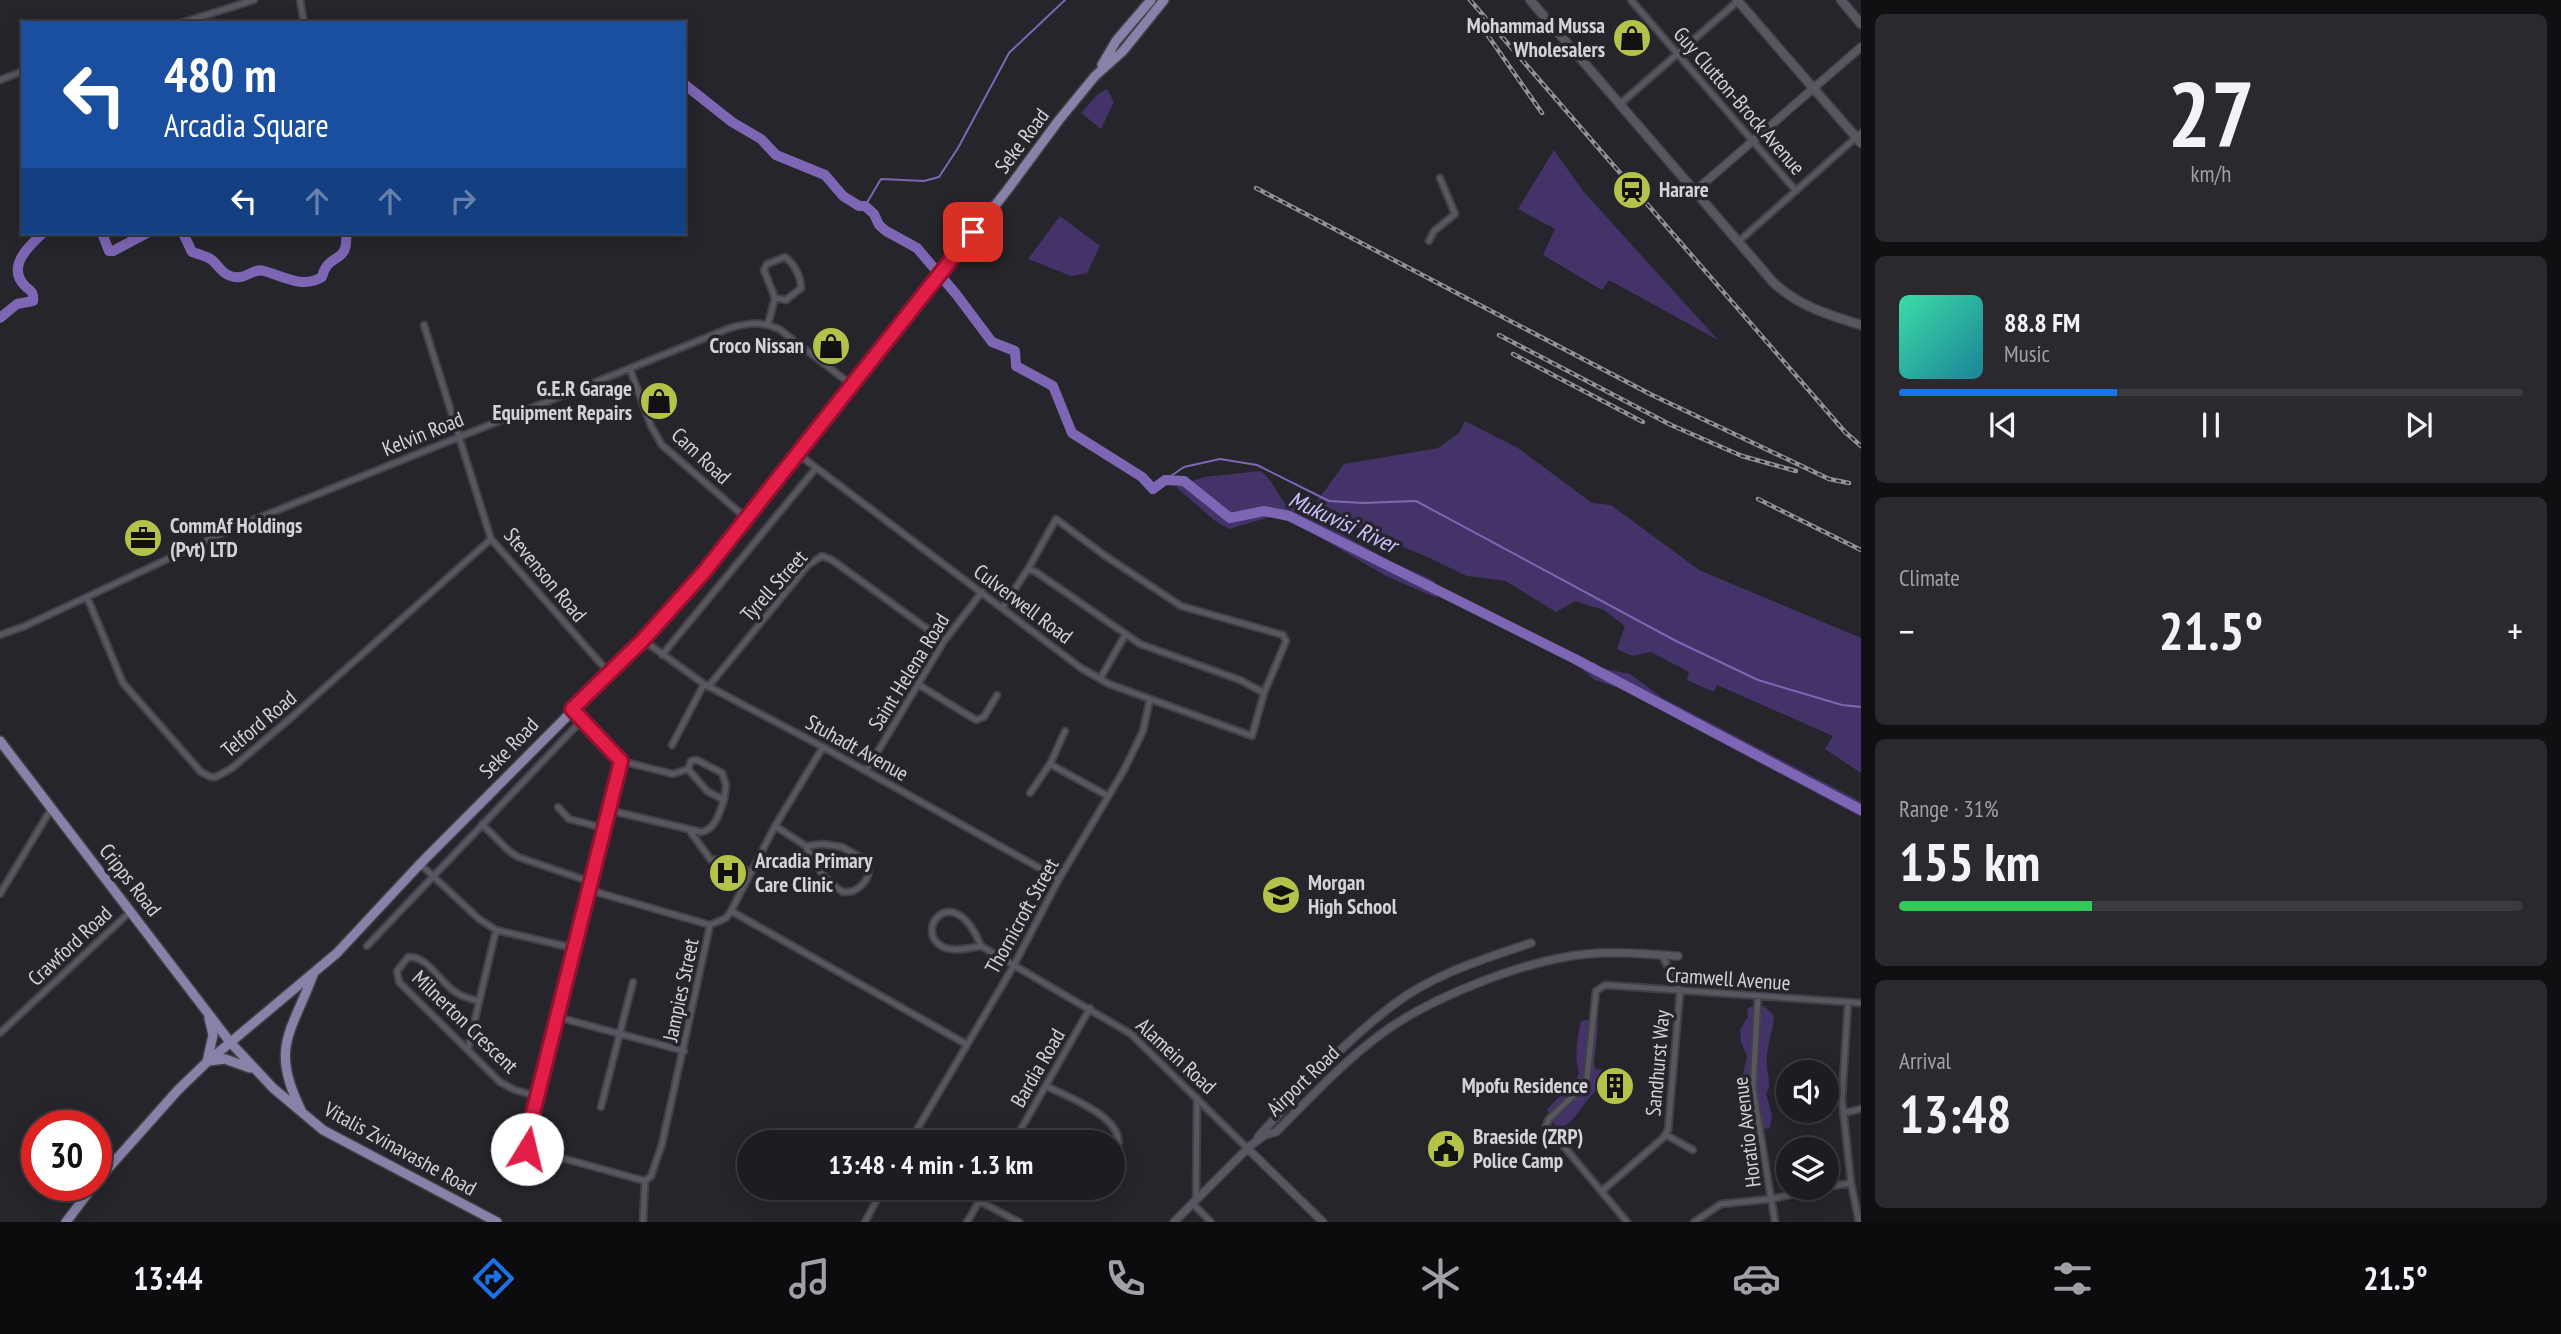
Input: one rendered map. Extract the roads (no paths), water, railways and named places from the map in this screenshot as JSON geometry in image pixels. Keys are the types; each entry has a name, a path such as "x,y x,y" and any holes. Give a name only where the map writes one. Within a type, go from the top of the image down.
{"main road":[{"name":"Seke Road","path":"112,1164 207,1062 314,974 359,932 420,864 643,640 747,519 853,386 1095,76 1116,41 1151,0"},
{"name":"Seke Road","path":"1095,76 1123,51 1164,0"},
{"path":"1530,0 1773,282 1792,298 1816,310 1861,325"},
{"path":"1738,0 1813,89 1859,138"},
{"path":"1841,0 1861,24"},
{"name":"Cripps Road","path":"0,741 230,1042"},
{"path":"304,1115 290,1086 285,1070 285,1056 292,1025 314,974"},
{"path":"208,1013 213,1035 207,1062 232,1061 257,1073"},
{"name":"Vitalis Zvinavashe Road","path":"230,1042 257,1073 323,1130 497,1222"},
{"name":"Seke Road","path":"66,1222 82,1201"}],"street":[{"path":"187,21 254,0"},
{"path":"300,0 303,21"},
{"name":"Guy Clutton-Brock Avenue","path":"1631,0 1796,191"},
{"path":"1620,104 1738,0"},
{"path":"1695,191 1861,47"},
{"path":"0,80 21,72"},
{"path":"1738,242 1859,138"},
{"path":"1429,241 1434,231 1455,214 1440,178"},
{"path":"775,298 786,300 801,288 792,261 786,257 767,264 764,270 775,298 768,324 853,386"},
{"name":"Kelvin Road","path":"0,635 25,626 236,527 459,436 730,328 757,322 768,324"},
{"name":"Stevenson Road","path":"424,325 491,539 610,674"},
{"name":"Cam Road","path":"630,369 651,426 662,445 747,519"},
{"name":"Culverwell Road","path":"798,454 1081,668 1100,679 1252,736 1264,693"},
{"path":"662,655 816,468"},
{"path":"1003,607 1056,519 1104,555 1181,606 1283,635 1286,641 1284,649 1264,693 1240,680 1140,644 1028,569"},
{"name":"Telford Road","path":"86,597 123,682 201,772 216,777 232,768 293,716 491,539"},
{"name":"Tyrell Street","path":"706,685 808,565 822,556 832,560 944,641"},
{"name":"Saint Helena Road","path":"866,771 944,641 982,592"},
{"path":"1100,679 1125,635"},
{"name":"Stuhadt Avenue","path":"643,640 706,685 1059,879"},
{"path":"672,745 706,685"},
{"path":"919,685 978,720 984,716 997,695"},
{"name":"Thornicroft Street","path":"916,1130 1013,967 1059,879 1136,748 1147,721 1150,699"},
{"path":"572,709 621,761 673,774 688,769"},
{"path":"368,946 583,720"},
{"path":"1030,793 1050,764 1065,731"},
{"name":"Jampies Street","path":"643,1181 651,1176 662,1144 710,925 726,918 731,911 775,826 823,747"},
{"path":"608,810 689,830 709,830 724,800 726,785 722,773 696,760 691,761 688,769"},
{"path":"621,761 528,1133 527,1150 643,1181 643,1222"},
{"path":"1050,764 1108,796"},
{"path":"688,769 707,791 724,800"},
{"path":"558,807 575,822 604,828"},
{"path":"0,894 51,809"},
{"path":"482,824 514,854 591,882"},
{"path":"775,826 806,846 828,882 843,892 857,890 868,877 869,868 866,863 842,847 806,846"},
{"path":"689,830 710,860 725,859 751,873"},
{"path":"420,864 479,919 496,930 573,948"},
{"path":"589,890 710,925"},
{"name":"Crawford Road","path":"0,1033 131,910"},
{"path":"731,911 966,1044"},
{"name":"Alamein Road","path":"981,946 960,949 943,947 933,937 931,930 934,919 943,912 955,912 972,926 981,946 1013,967 1090,1008 1139,1040 1324,1222"},
{"path":"468,1049 496,930"},
{"name":"Airport Road","path":"1247,1148 1348,1044 1394,1004 1430,982 1531,943"},
{"name":"Airport Road","path":"1247,1148 1265,1135 1276,1132 1353,1056 1423,1007 1471,986 1537,965 1587,954 1678,956"},
{"path":"1662,955 1680,992"},
{"name":"Milnerton Crescent","path":"478,1001 455,992 413,956 408,957 397,971 404,987 500,1082 515,1090 537,1096"},
{"path":"601,1107 633,982"},
{"name":"Cramwell Avenue","path":"1602,1191 1547,1128 1549,1119 1581,1088 1587,1077 1596,991 1605,985 1861,1003"},
{"name":"Sandhurst Way","path":"1602,1191 1666,1135 1670,1123 1680,992"},
{"name":"Horatio Avenue","path":"1758,996 1753,1089 1774,1222"},
{"path":"1848,1002 1842,1087 1843,1113 1851,1183 1859,1222"},
{"name":"Bardia Road","path":"1021,1130 1090,1008"},
{"path":"557,1017 684,1051"},
{"path":"1046,1086 1101,1115 1115,1130"},
{"path":"1197,1098 1194,1202 1211,1222"},
{"path":"1843,1113 1861,1108"},
{"path":"1666,1135 1693,1150"},
{"path":"1174,1222 1247,1148"},
{"path":"1839,1185 1851,1183"},
{"path":"1602,1191 1627,1222"},
{"path":"1694,1222 1721,1204 1776,1198"},
{"path":"865,1222 876,1200"},
{"path":"967,1222 979,1201 1019,1222"}],"waterway":[{"path":"865,206 881,179 924,181 939,177 958,148 1009,53 1065,0"},
{"name":"Mukuvisi River","path":"686,86 732,122 761,139 776,155 825,175 843,196 859,206 865,206 874,214 879,225 886,231 917,248 992,342 1015,351 1016,366 1053,386 1072,433 1142,477 1153,489 1165,480 1184,481 1230,518 1264,511 1289,516 1575,659 1861,810"},
{"name":"Mukuvisi River","path":"0,318 17,304 33,301 32,293 20,279 18,265 21,257 41,235"},
{"name":"Mukuvisi River","path":"103,235 109,251 143,235"},
{"name":"Mukuvisi River","path":"184,235 192,252 210,259 228,275 239,277 259,270 300,282 322,277 329,264 344,250 346,235"},
{"path":"1165,480 1184,467 1220,459 1257,465 1329,501 1416,501 1676,641 1758,680 1842,705 1861,707"}],"railway":[{"path":"1470,0 1845,432 1861,446"},
{"path":"1477,20 1542,113"},
{"path":"1256,188 1650,394 1829,479 1849,483"},
{"path":"1499,335 1671,425 1742,456 1796,471"},
{"path":"1513,354 1643,422"},
{"path":"1758,499 1861,550"}],"place":[{"name":"Mohammad Mussa Wholesalers","path":"1632,38"},
{"name":"Harare","path":"1632,190"},
{"name":"Croco Nissan","path":"831,346"},
{"name":"G.E.R Garage Equipment Repairs","path":"659,401"},
{"name":"CommAf Holdings (Pvt) LTD","path":"143,538"},
{"name":"Arcadia Primary Care Clinic","path":"728,873"},
{"name":"Morgan High School","path":"1281,895"},
{"name":"Mpofu Residence","path":"1615,1086"},
{"name":"Braeside (ZRP) Police Camp","path":"1446,1149"}]}
